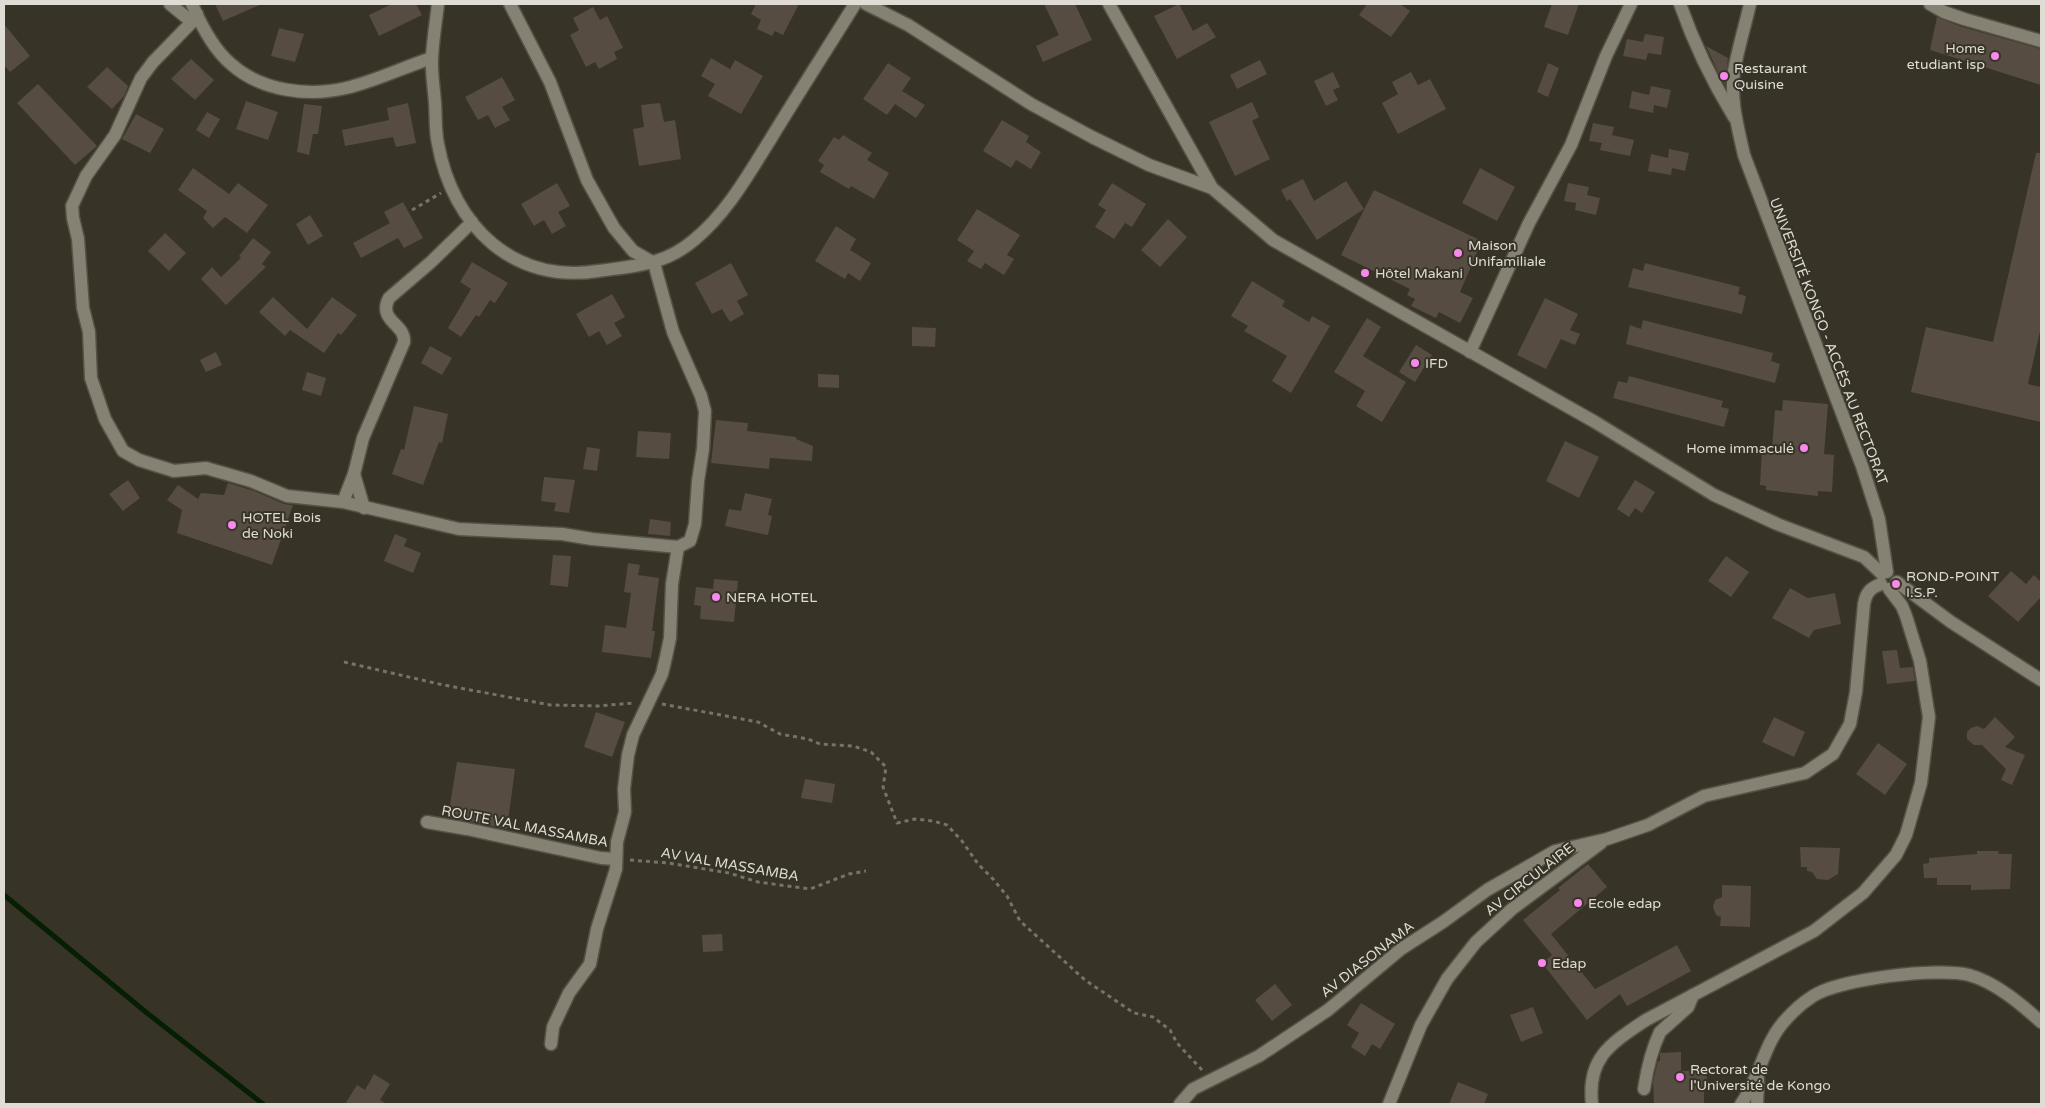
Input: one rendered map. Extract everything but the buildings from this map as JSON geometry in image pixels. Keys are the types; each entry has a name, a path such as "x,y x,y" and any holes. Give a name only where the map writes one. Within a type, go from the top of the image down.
{"street":[{"path":"170,4 194,13 206,34 230,64 256,80 282,89 306,93 346,88 432,58"},
{"path":"438,4 432,58 438,144 450,187 472,222 489,242 508,256 540,269 561,273 584,273 654,263 672,256 695,239 736,194 855,4"},
{"path":"194,13 141,78 114,135 86,176 72,206 78,238 83,308 89,332 93,388 101,404 104,419 124,451 130,456 174,471 206,468 251,481 287,496 343,502 459,529 562,534 610,541 678,547 690,541 695,524 698,481 703,449 705,411 702,396 672,332 654,263 633,251 623,241 587,180 550,82 510,4"},
{"path":"866,4 908,25 1031,104 1092,137 1149,165 1212,188"},
{"path":"1108,4 1212,188 1273,240 1595,422 1714,495 1777,524 1864,557 1887,580 2041,680"},
{"path":"1470,352 1529,223 1571,145 1606,56 1631,4"},
{"path":"1680,4 1688,28 1715,86 1736,122"},
{"path":"1736,122 1733,98 1734,72 1750,4"},
{"path":"1930,4 1944,12 1964,19 2041,41"},
{"name":"UNIVERSITÉ KONGO - ACCÈS AU RECTORAT","path":"1644,1089 1648,1064 1660,1032 1688,1007 1693,995 1736,974 1814,931 1863,892 1896,855 1912,815 1921,783 1929,717 1920,660 1902,606 1887,580 1879,519 1862,466 1744,155 1736,122"},
{"path":"343,502 354,474 363,438 404,342 404,335 391,321 386,310 386,304 390,298 472,222"},
{"path":"354,474 364,508"},
{"path":"551,1044 553,1027 569,992 590,964 596,929 616,869 616,842 625,812 624,789 628,755 633,735 662,674 672,618 672,584 678,547"},
{"path":"1607,839 1648,825 1704,796 1805,773 1832,754 1850,724 1856,692 1866,594 1873,587 1887,580"},
{"name":"ROUTE VAL MASSAMBA","path":"427,822 616,859"},
{"name":"AV DIASONAMA","path":"1180,1104 1193,1089 1260,1056 1321,1014 1401,949 1487,890 1555,851 1607,839"},
{"name":"AV CIRCULAIRE","path":"1389,1104 1421,1025 1447,979 1476,942 1512,909 1607,839"},
{"path":"1741,1104 1749,1093 1772,1039 1781,1025 1795,1010 1814,995 1864,980 1897,975 1950,971 1971,976 2013,997 2041,1022"},
{"path":"1592,1104 1590,1086 1594,1069 1602,1057 1621,1037 1646,1020 1693,995"},
{"path":"1758,1071 1758,1104"}],"path":[{"path":"412,210 450,187"},
{"path":"344,662 439,684 550,705 598,706 648,702 758,722 780,734 808,739 820,744 853,746 871,752 886,767 883,787 897,823 915,819 947,825 1007,896 1020,921 1085,980 1134,1013 1153,1017 1170,1030 1177,1044 1211,1079"},
{"name":"AV VAL MASSAMBA","path":"616,859 703,868 729,873 758,882 810,889 849,874 866,871"}],"waterway":[{"path":"4,895 147,1013 263,1104"}],"place":[{"name":"Home etudiant isp","path":"1995,56"},
{"name":"Restaurant Quisine","path":"1724,76"},
{"name":"Maison Unifamiliale","path":"1458,253"},
{"name":"Hôtel Makani","path":"1365,273"},
{"name":"IFD","path":"1415,363"},
{"name":"Home immaculé","path":"1804,448"},
{"name":"HOTEL Bois de Noki","path":"232,525"},
{"name":"ROND-POINT I.S.P.","path":"1896,584"},
{"name":"NERA HOTEL","path":"716,597"},
{"name":"Ecole edap","path":"1578,903"},
{"name":"Edap","path":"1542,963"},
{"name":"Rectorat de l'Université de Kongo","path":"1680,1077"}]}
